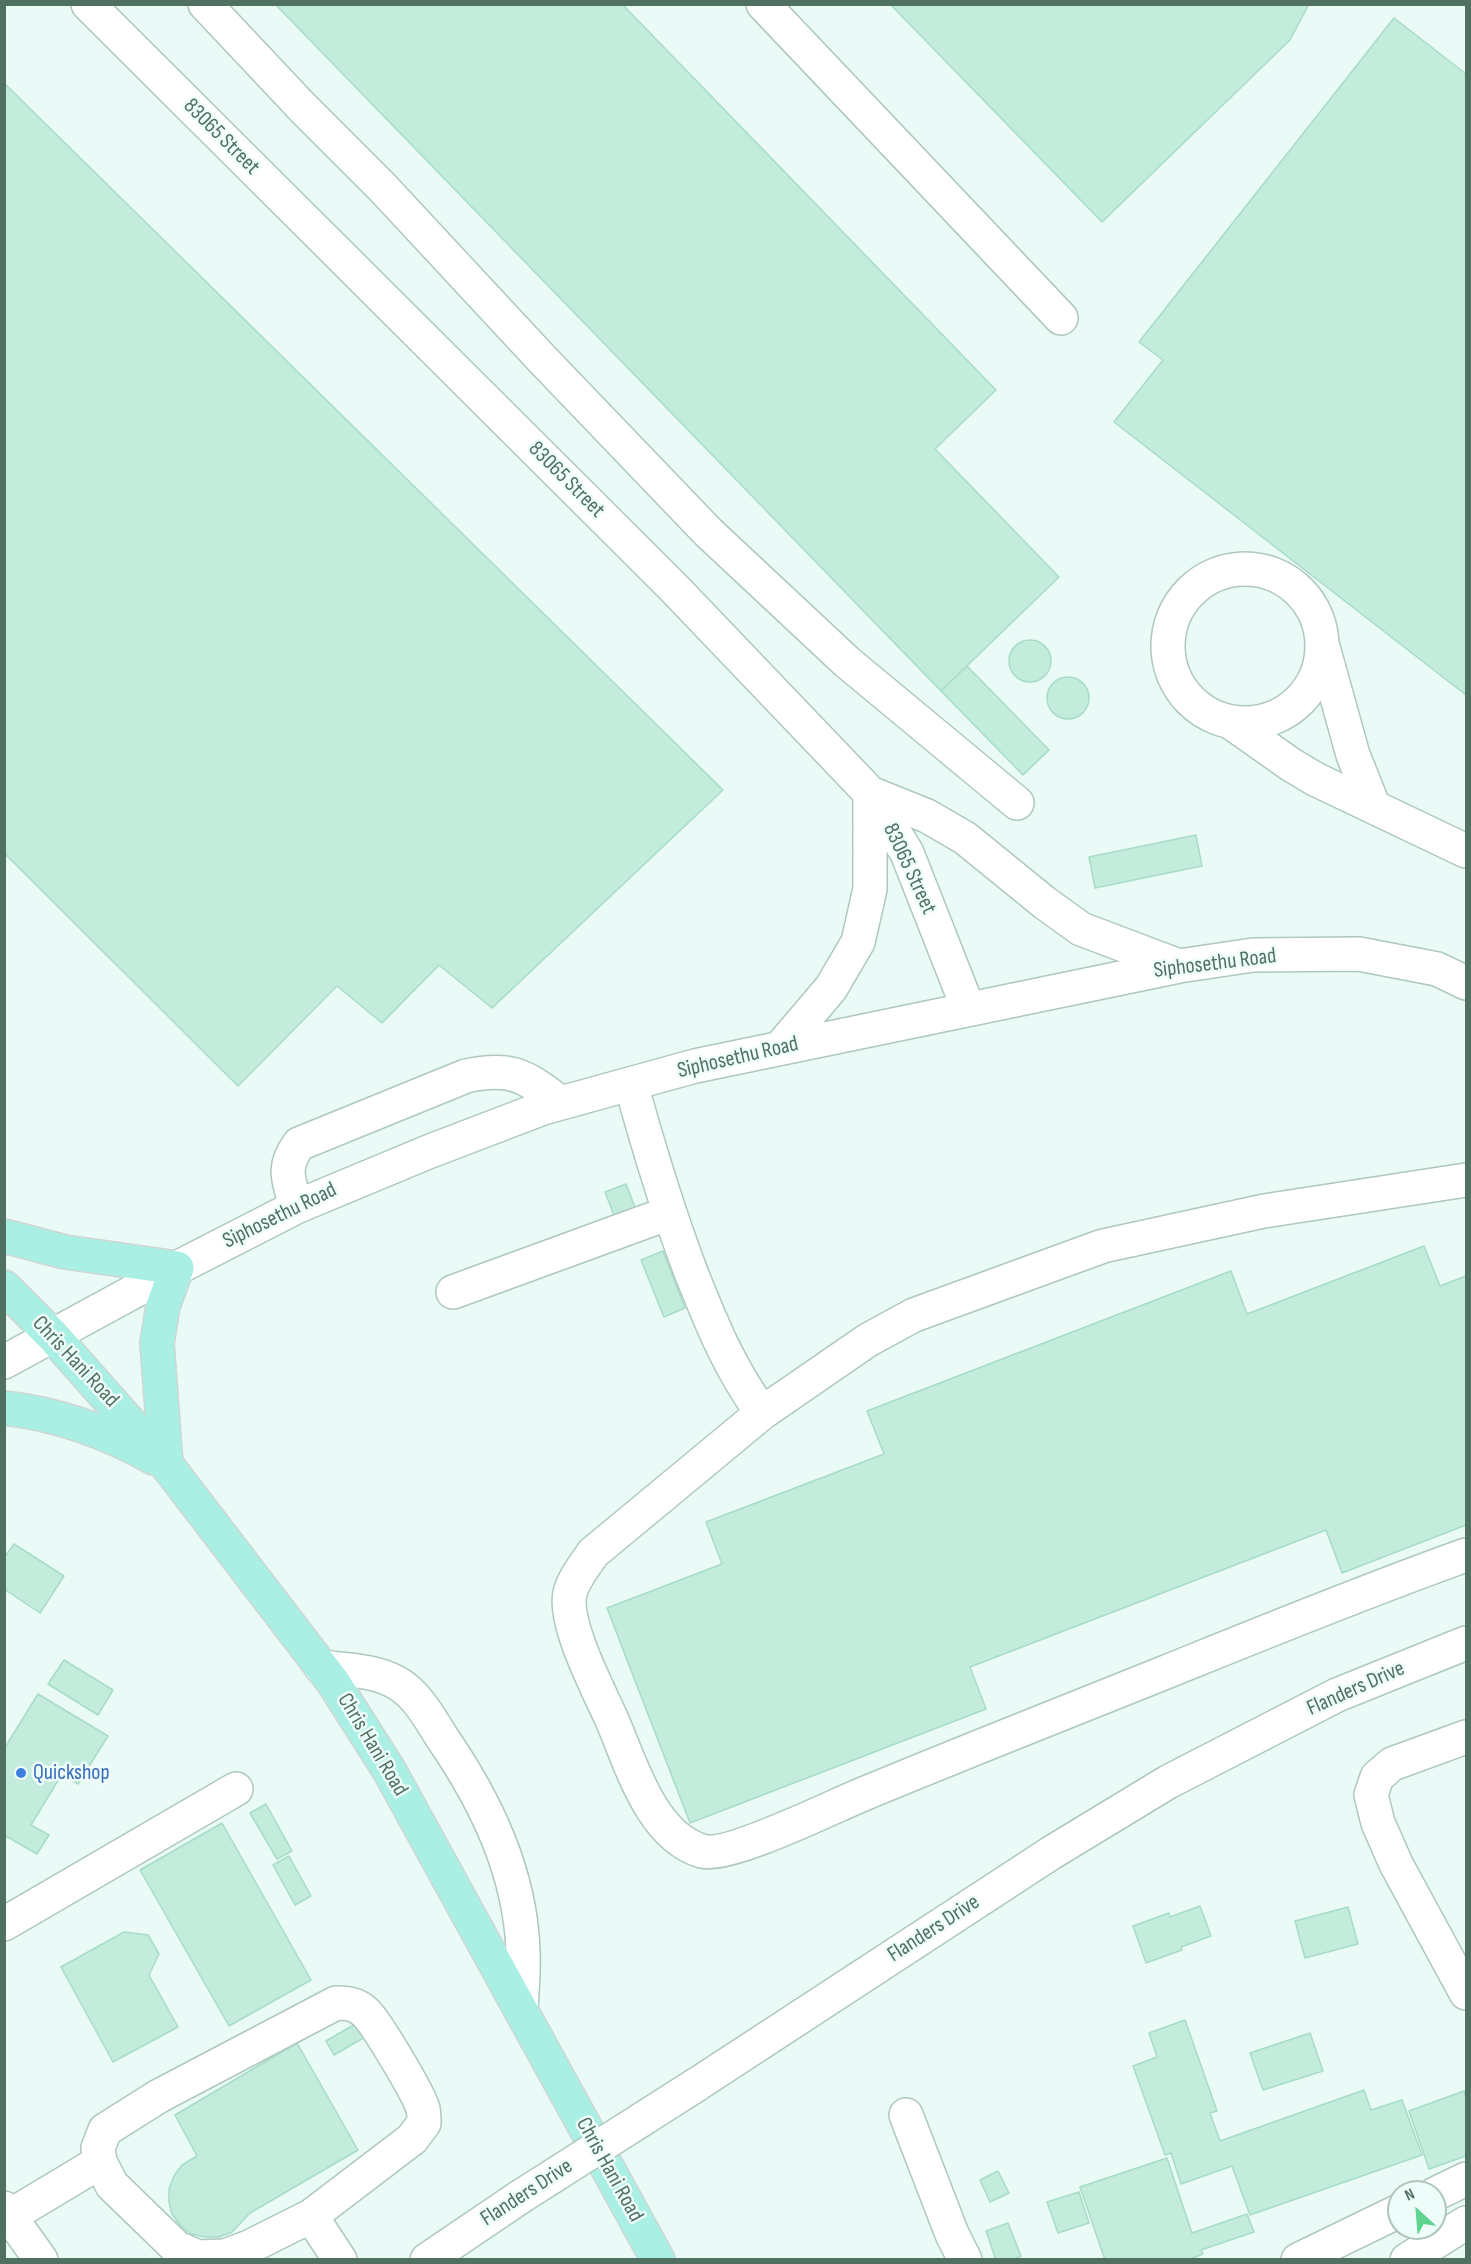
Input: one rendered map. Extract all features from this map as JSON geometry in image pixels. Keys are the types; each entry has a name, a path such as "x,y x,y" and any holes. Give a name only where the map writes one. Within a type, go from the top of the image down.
{"main road":[{"path":"4,1236 66,1252 177,1268 163,1306 157,1343 166,1464"},
{"name":"Chris Hani Road","path":"4,1287 52,1335 166,1464 333,1682 388,1770 658,2259"},
{"path":"4,1408 47,1415 88,1427 129,1444 166,1464"}],"lane":[{"name":"83065 Street","path":"88,4 674,587 870,793 907,853 968,1008"},
{"path":"205,4 708,531 848,662 1017,803"},
{"path":"763,4 1060,318"},
{"path":"1372,805 1353,755 1323,647 1321,625 1312,605 1297,588 1279,576 1258,569 1236,569 1214,575 1195,586 1180,602 1171,622 1167,644 1170,666 1178,686 1193,704 1211,716 1232,723 1315,779 1467,851"},
{"path":"1232,723 1255,723 1276,717 1295,705 1310,689 1320,669 1323,647"},
{"path":"780,1048 831,988 858,942 870,889 870,793 927,816 965,838 1037,897 1081,929 1179,966"},
{"name":"Siphosethu Road","path":"4,1362 177,1268 296,1207 428,1152 561,1102 695,1066 1179,966 1253,955 1359,954 1437,969 1467,983"},
{"path":"296,1207 288,1174 289,1158 299,1144 466,1076 488,1072 509,1072 528,1079 561,1102"},
{"path":"631,1084 669,1213 718,1341 740,1383 762,1413"},
{"path":"1467,1180 1264,1211 1103,1246 914,1315 868,1340 762,1413 593,1553 569,1596 572,1623 583,1655 649,1804 666,1828 687,1844 705,1852 724,1850 765,1835 1359,1594 1467,1555"},
{"path":"453,1292 669,1213"},
{"name":"Flanders Drive","path":"427,2259 1052,1853 1168,1782 1337,1695 1467,1643"},
{"path":"321,1667 378,1675 398,1684 419,1702 451,1751 495,1828 511,1873 521,1921 523,1951 521,2010"},
{"path":"1467,1737 1392,1764 1377,1777 1371,1795 1378,1824 1396,1864 1458,1960 1467,1993"},
{"path":"4,1923 236,1789"},
{"path":"336,2003 352,2003 366,2013 387,2044 423,2109 424,2123 412,2139 311,2216 249,2247 225,2256 198,2257 177,2248 112,2185 100,2162 98,2148 105,2130 159,2096 336,2003"},
{"path":"906,2115 952,2234 965,2259"},
{"path":"37,2258 7,2212 100,2162"},
{"path":"1447,2188 1467,2179"},
{"path":"311,2216 340,2259"},
{"path":"1298,2259 1387,2217"},
{"path":"1407,2259 1467,2223"}],"building":[{"path":"275,4 622,4 996,390 935,449 1059,577 941,691"},
{"path":"890,4 1309,4 1290,40 1102,222"},
{"path":"1394,18 1466,74 1466,695 1114,422 1163,360 1139,342"},
{"path":"4,83 723,790 492,1008 439,965 382,1023 337,986 238,1086 4,853"},
{"path":"1030,640 1038,641 1045,646 1050,653 1050,669 1045,676 1038,681 1030,682 1022,681 1015,676 1010,669 1009,661 1010,653 1015,646 1022,641"},
{"path":"967,666 1049,750 1023,775 941,691"},
{"path":"1068,677 1076,678 1083,683 1088,690 1088,706 1083,713 1076,718 1068,719 1060,718 1053,713 1048,706 1047,698 1048,690 1053,683 1060,678"},
{"path":"1196,835 1202,866 1095,888 1089,857"},
{"path":"626,1184 636,1210 615,1218 605,1192"},
{"path":"1424,1246 1440,1286 1466,1276 1466,1525 1342,1573 1326,1530 970,1667 986,1709 690,1823 607,1608 722,1564 706,1522 884,1454 867,1411 1231,1271 1247,1314"},
{"path":"663,1251 685,1308 664,1317 641,1260"},
{"path":"14,1544 64,1576 40,1613 4,1589 4,1558"},
{"path":"64,1660 113,1690 98,1715 48,1684"},
{"path":"38,1694 108,1736 78,1784 62,1774 31,1825 49,1835 37,1854 4,1835 4,1749"},
{"path":"266,1804 292,1851 277,1859 250,1813"},
{"path":"222,1823 311,1980 229,2026 140,1870"},
{"path":"289,1856 311,1896 295,1905 273,1865"},
{"path":"1200,1906 1211,1936 1181,1947 1182,1950 1146,1963 1133,1926 1169,1913 1170,1917"},
{"path":"1348,1907 1358,1944 1305,1958 1295,1921"},
{"path":"124,1932 148,1935 159,1954 149,1975 178,2027 113,2062 61,1967"},
{"path":"1185,2020 1217,2111 1210,2113 1220,2141 1364,2090 1371,2110 1402,2100 1422,2155 1250,2215 1232,2166 1181,2184 1171,2153 1165,2155 1133,2066 1157,2057 1149,2033"},
{"path":"357,2023 365,2037 334,2055 326,2041"},
{"path":"1310,2033 1323,2071 1263,2090 1250,2053"},
{"path":"297,2043 358,2150 250,2213 232,2232 219,2237 191,2234 172,2214 169,2202 169,2189 174,2176 182,2165 197,2156 175,2115"},
{"path":"1464,2091 1466,2097 1466,2156 1429,2169 1409,2111"},
{"path":"1167,2158 1192,2233 1247,2214 1254,2232 1201,2250 1203,2254 1188,2260 1105,2260 1080,2187"},
{"path":"998,2171 1009,2193 990,2202 980,2180"},
{"path":"1079,2192 1089,2223 1058,2233 1047,2202"},
{"path":"1008,2223 1021,2256 1012,2260 996,2260 986,2231"}],"place":[{"name":"Quickshop","path":"21,1773"}]}
